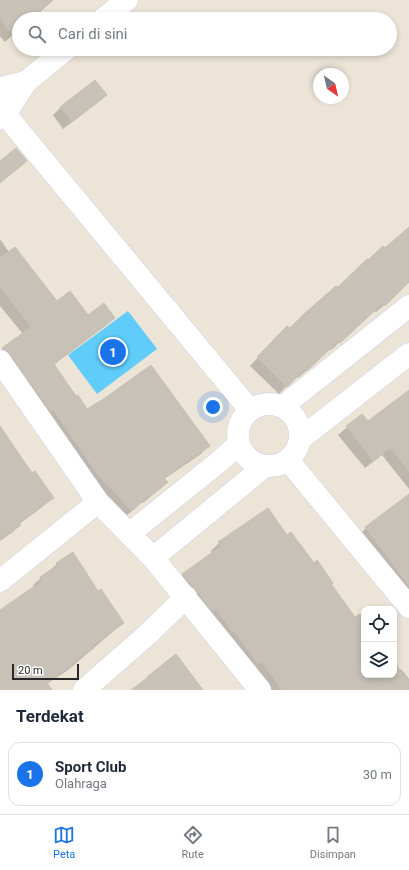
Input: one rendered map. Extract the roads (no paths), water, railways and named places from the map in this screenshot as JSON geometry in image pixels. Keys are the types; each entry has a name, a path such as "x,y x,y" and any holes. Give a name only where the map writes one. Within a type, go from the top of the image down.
{"street":[{"path":"112,12 127,0"},
{"path":"58,56 26,82 2,112 250,410"},
{"path":"0,88 26,82"},
{"path":"282,407 408,310"},
{"path":"300,439 409,354"},
{"path":"0,361 98,502 153,558 260,690"},
{"path":"273,404 282,407 294,416 299,427 300,439 296,450 288,460 277,465 265,466 253,462 244,454 239,444 238,431 242,420 250,410 261,405 273,404"},
{"path":"129,534 224,458 239,444"},
{"path":"288,460 409,607"},
{"path":"153,558 265,466"},
{"path":"0,581 98,502"},
{"path":"93,687 186,597"}],"water":[{"path":"128,311 157,349 97,394 68,355"}],"place":[{"name":"Sport Club","path":"113,352"}]}
